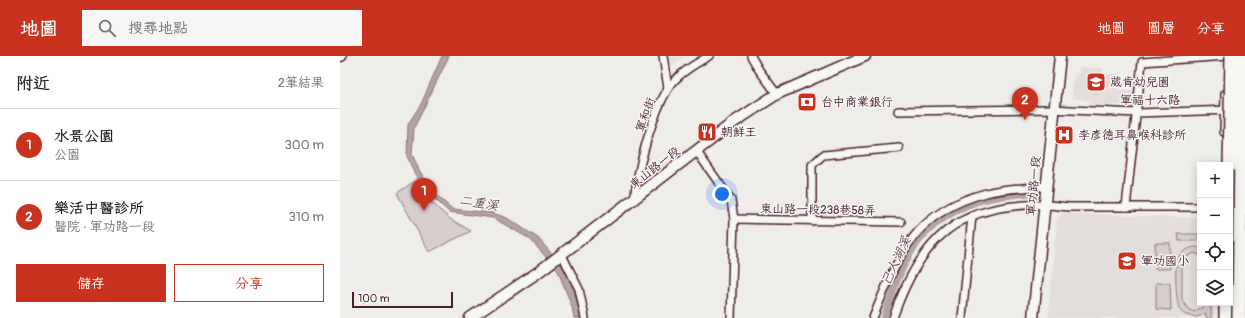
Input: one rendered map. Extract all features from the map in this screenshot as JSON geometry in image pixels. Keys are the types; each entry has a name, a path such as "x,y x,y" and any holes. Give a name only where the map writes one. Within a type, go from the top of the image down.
{"highway":[{"path":"1230,162 1232,56"},
{"path":"1239,318 1242,56"},
{"path":"1230,306 1230,318"}],"main road":[{"name":"東山路一段","path":"470,318 550,264 634,201 734,122 777,94 865,56"},
{"name":"軍功路一段","path":"1033,318 1046,205 1060,56"}],"street":[{"path":"663,56 668,88"},
{"name":"軍和街","path":"634,201 636,180 653,124 668,88 680,76 709,56"},
{"path":"751,56 759,70 777,94"},
{"path":"1126,207 1142,62 1227,56 1224,110 1224,162"},
{"name":"軍福十六路","path":"898,111 1054,109 1137,112 1245,109"},
{"path":"812,221 812,165 823,155 898,148"},
{"path":"697,152 731,200 734,219 731,318"},
{"path":"874,318 893,269 904,250 915,233 939,212 959,202 988,192 1047,186"},
{"path":"893,318 909,276 924,252 939,236 954,224 972,216 1004,208 1046,205 1197,207"},
{"path":"1233,207 1245,207"},
{"path":"962,318 972,216"},
{"name":"東山路一段238巷58弄","path":"734,219 901,222"},
{"path":"562,255 579,289 585,318"},
{"path":"1223,306 1223,318"}],"shaded area":[{"name":"二重溪","path":"442,56 449,56 414,128 412,154 419,170 434,193 452,209 493,213 507,218 538,238 564,268 573,284 581,318 574,318 572,307 558,271 530,239 493,218 449,212 430,195 414,173 407,156 408,124 421,104"},
{"path":"666,56 684,56 667,71"},
{"name":"葳肯幼兒園","path":"1079,67 1103,68 1103,74 1118,74 1119,91 1133,91 1132,101 1127,105 1093,105 1085,100 1072,98 1074,73 1079,73"},
{"path":"418,179 431,202 450,219 471,231 429,252 397,193"},
{"name":"軍功國小","path":"1064,213 1197,218 1197,306 1214,306 1214,318 1048,318 1057,219"},
{"path":"1178,234 1197,234 1197,241 1179,241"},
{"path":"1155,243 1170,243 1170,269 1155,269"},
{"path":"1197,247 1197,254 1194,253 1186,257 1182,263 1182,300 1188,309 1194,312 1204,306 1211,306 1211,318 1206,318 1206,313 1197,317 1186,315 1180,310 1177,300 1176,268 1178,258 1187,250"},
{"path":"1156,283 1170,283 1171,310 1156,309"}],"waterway":[{"name":"己人湖溪","path":"884,318 905,262 914,247 925,234 939,222 955,211 982,200 1030,193"}],"place":[{"name":"葳肯幼兒園","path":"1096,82"},
{"name":"台中商業銀行","path":"807,102"},
{"name":"樂活中醫診所","path":"1025,120"},
{"name":"朝鮮王","path":"707,132"},
{"name":"李彥德耳鼻喉科診所","path":"1064,135"},
{"name":"水景公園","path":"424,211"},
{"name":"軍功國小","path":"1127,261"}]}
